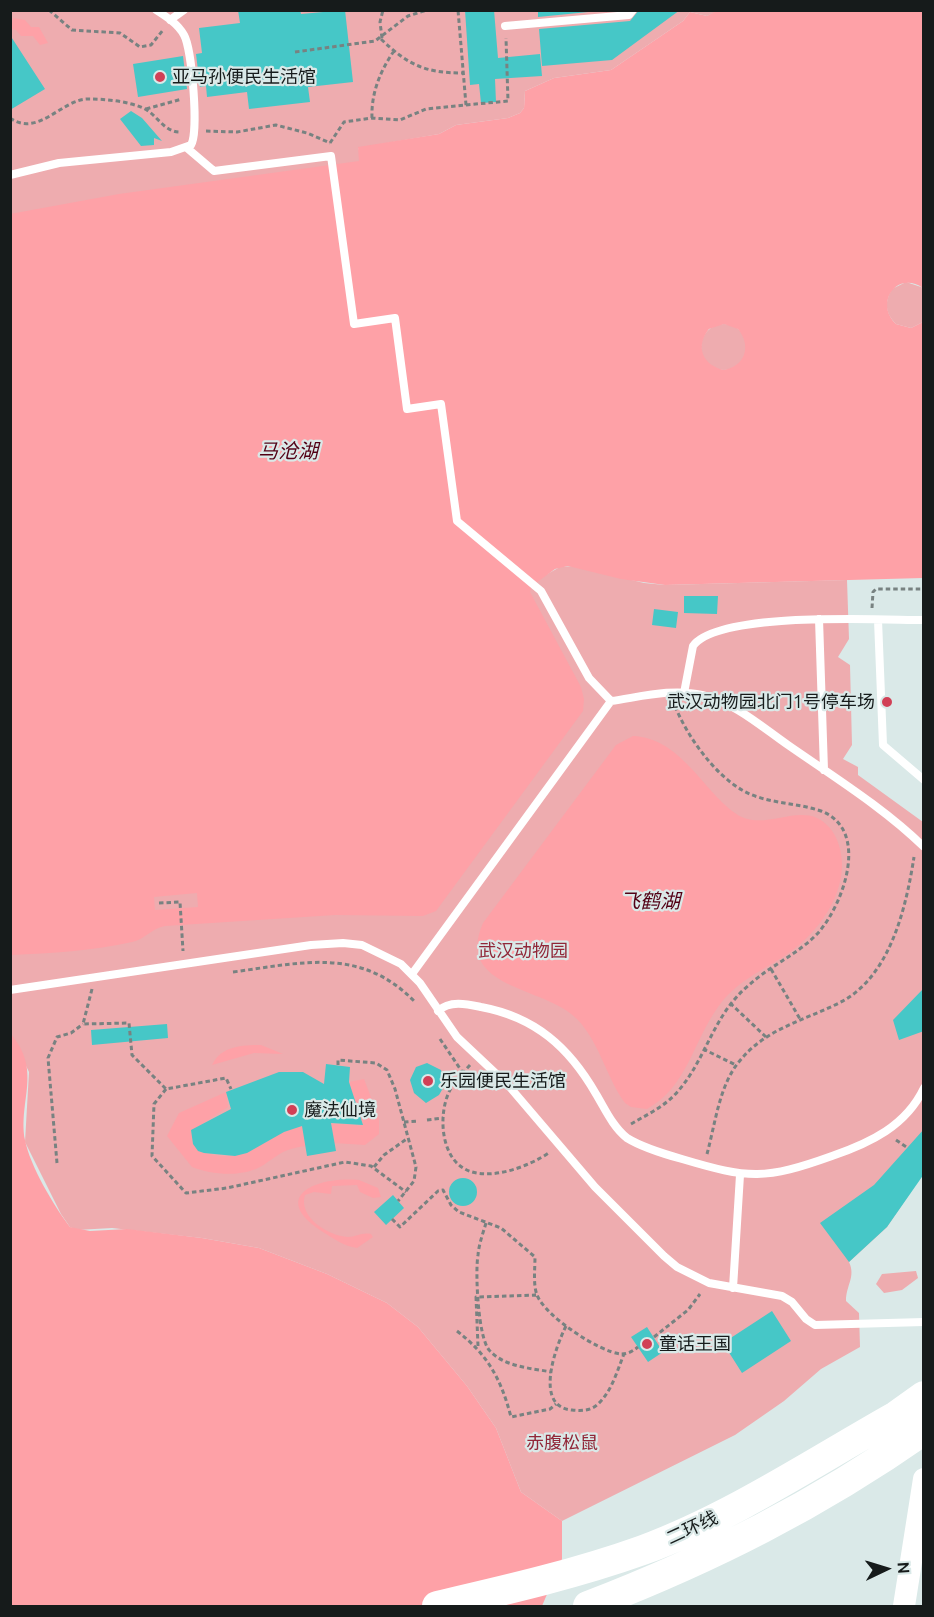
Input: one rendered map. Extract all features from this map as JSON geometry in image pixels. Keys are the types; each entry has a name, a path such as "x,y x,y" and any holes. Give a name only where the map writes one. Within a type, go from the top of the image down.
{"highway":[{"name":"二环线","path":"437,1606 515,1588 643,1550 700,1526 896,1416 924,1396"},
{"name":"二环线","path":"588,1606 681,1569 751,1536 818,1499 924,1430"}],"main road":[{"path":"904,1606 924,1479"}],"lane":[{"path":"10,175 59,162 187,148 194,141 196,131 193,96 188,48 184,34 156,10"},
{"path":"170,20 184,10"},
{"path":"505,26 630,15 633,10"},
{"path":"187,148 214,171 332,160 354,324 395,318 407,409 441,404 457,521 534,584 561,622 589,678 611,701"},
{"path":"819,619 824,770"},
{"path":"684,693 693,646 700,639 761,622 819,619 924,620"},
{"path":"875,620 883,745 924,780"},
{"path":"412,975 611,701 669,693 713,698 736,710 824,770 920,843"},
{"path":"10,990 311,945 343,943 378,951 400,964 412,975 457,1037 508,1085 595,1188 677,1267 708,1283 782,1296 792,1302 806,1319 815,1325 924,1322"},
{"path":"438,1011 451,1004 477,1006 513,1015 534,1025 556,1040 575,1061 619,1130 642,1145 740,1175 785,1172 874,1139 894,1127 924,1088"},
{"path":"733,1288 740,1175"}],"path":[{"path":"49,10 72,30 120,33 143,47 151,45 170,20"},
{"path":"383,10 380,22 381,38 394,51 415,66 430,72 463,73"},
{"path":"296,52 359,45 381,38 408,16 427,10"},
{"path":"458,10 466,105"},
{"path":"332,160 330,142 344,122 372,118 400,120 426,109 501,104 509,99 505,26"},
{"path":"372,118 372,102 378,81 394,51"},
{"path":"146,109 193,96"},
{"path":"10,118 22,123 33,123 83,100 128,103 146,109 169,130 177,132 237,132 276,125 330,142"},
{"path":"875,620 873,592 876,590 924,589"},
{"path":"619,1130 658,1109 679,1090 730,1003 750,983 796,954 817,934 836,906 846,880 849,864 843,834 835,820 820,811 757,797 731,784 689,733 669,693"},
{"path":"704,1165 727,1084 736,1065 753,1045 800,1019 855,993 879,965 888,947 920,843"},
{"path":"159,903 180,902 184,964"},
{"path":"228,973 307,962 343,963 361,967 394,983 419,1007"},
{"path":"771,969 800,1019"},
{"path":"83,1024 92,991 90,979"},
{"path":"92,991 103,989"},
{"path":"730,1003 765,1037"},
{"path":"57,1163 48,1058 57,1037 71,1033 83,1024 129,1023 132,1055 165,1089"},
{"path":"439,1038 463,1072"},
{"path":"703,1049 736,1065"},
{"path":"477,1057 450,1091 443,1118 444,1131 452,1156 458,1165 474,1172 494,1173 512,1169 547,1154 559,1145"},
{"path":"338,1065 338,1060 366,1061 382,1066 391,1077 416,1167 414,1181 398,1201"},
{"path":"231,1089 226,1078 165,1089 154,1104 152,1156 186,1193 227,1188 338,1162 361,1163 374,1167 406,1192"},
{"path":"427,1120 443,1118"},
{"path":"404,1122 418,1121"},
{"path":"374,1167 384,1155 408,1138"},
{"path":"392,1219 400,1227 438,1191 443,1190 451,1205 459,1212 501,1228 535,1257 536,1294 555,1317 584,1338 624,1354"},
{"path":"486,1223 477,1256 482,1331 488,1350 514,1365 551,1372"},
{"path":"654,1337 688,1310 708,1283"},
{"path":"478,1347 476,1297 536,1294"},
{"path":"566,1325 558,1341 550,1388 556,1404 574,1411 595,1407 609,1389 624,1354 638,1347"},
{"path":"457,1331 478,1347 495,1371 511,1417 550,1409 556,1404"}],"green space":[{"name":"武汉动物园","path":"10,11 718,11 707,16 690,12 683,21 611,70 554,78 525,91 524,108 520,113 508,118 456,125 439,134 358,148 542,577 560,567 574,566 644,583 665,585 847,580 849,639 838,657 850,665 852,745 843,759 858,767 858,775 923,822 923,1174 887,1227 849,1262 851,1277 846,1301 859,1313 860,1347 821,1369 784,1401 735,1435 562,1521 521,1492 496,1428 467,1386 418,1327 387,1303 327,1274 259,1248 202,1238 112,1228 77,1230 70,1227 61,1214 25,1142 29,1072 10,1033"},
{"path":"906,282 924,288 923,322 911,328 896,324 887,307 892,289"},
{"path":"724,324 740,331 747,347 740,363 724,370 708,363 701,347 708,331"},
{"path":"916,1271 918,1278 902,1290 884,1293 876,1284 882,1274"}],"water":[{"name":"马沧湖","path":"718,10 923,11 923,288 905,283 897,286 888,299 887,307 896,324 911,328 923,322 923,578 665,585 621,579 568,566 555,569 532,586 530,592 581,687 584,699 583,711 436,911 423,916 335,915 165,926 136,941 102,948 11,955 10,214 119,194 359,161 358,147 439,134 456,125 508,118 520,113 524,108 525,91 554,78 611,70 683,21 690,12 707,16","holes":["724,324 738,329 745,342 741,360 731,368 724,370 710,364 702,348 702,342 709,329","197,893 198,907 155,910 154,897"]},
{"path":"13,18 25,20 31,27 39,27 48,43 40,45 33,36 21,36 16,30 11,29"},
{"name":"飞鹤湖","path":"633,736 650,739 677,755 723,803 747,819 808,815 819,819 835,835 842,865 837,892 824,918 794,949 732,991 709,1021 688,1063 671,1089 661,1100 647,1109 631,1107 625,1103 592,1039 577,1019 563,1008 492,974 481,961 477,945 483,923 616,745"},
{"path":"10,1033 20,1047 27,1073 24,1125 28,1150 43,1185 70,1227 90,1231 127,1229 259,1248 327,1274 387,1303 418,1327 467,1386 496,1428 521,1492 562,1521 562,1559 542,1606 11,1606"},
{"path":"261,1045 283,1054 254,1053 212,1065 226,1050 240,1046"},
{"path":"364,1079 379,1118 379,1134 365,1145 310,1145 283,1152 252,1170 226,1174 192,1167 167,1136 179,1113 226,1092 228,1107 191,1131 193,1143 199,1151 214,1155 237,1155 273,1136 295,1128 323,1124 361,1126 349,1082"},
{"path":"359,1180 378,1188 381,1197 373,1198 360,1192 357,1185 332,1186 331,1194 314,1192 305,1195 304,1203 310,1218 332,1233 348,1237 371,1234 373,1237 357,1248 335,1240 307,1220 299,1209 299,1199 304,1191 314,1185"}],"building":[{"path":"238,10 300,10 301,14 345,10 353,82 308,87 310,102 249,109 247,92 207,97 206,86 200,87 196,54 202,53 199,28 240,23"},
{"path":"465,10 494,10 498,58 540,54 542,76 495,79 496,102 481,103 479,84 470,85"},
{"path":"538,10 608,10 538,17"},
{"path":"639,10 680,10 612,60 542,66 539,29 630,21"},
{"path":"10,35 45,89 10,110"},
{"name":"亚马孙便民生活馆","path":"183,56 187,89 138,97 133,64"},
{"path":"131,111 142,118 162,141 154,138 154,145 141,146 120,119"},
{"path":"684,596 718,596 717,614 684,613"},
{"path":"654,609 678,612 676,628 652,625"},
{"path":"924,988 924,1031 899,1040 893,1020"},
{"path":"167,1024 168,1038 92,1045 91,1030"},
{"name":"乐园便民生活馆","path":"427,1063 441,1070 446,1083 439,1095 426,1103 414,1093 410,1080 416,1067"},
{"name":"魔法仙境","path":"326,1064 350,1067 349,1082 363,1125 331,1123 336,1151 307,1156 302,1126 284,1132 247,1153 235,1156 204,1153 198,1151 193,1144 191,1130 231,1109 226,1092 279,1072 303,1072 324,1084"},
{"path":"924,1129 924,1174 887,1227 849,1262 820,1223 874,1185"},
{"path":"463,1178 473,1182 477,1192 473,1202 463,1206 453,1202 449,1192 453,1182"},
{"path":"393,1195 404,1208 386,1225 374,1212"},
{"path":"772,1311 791,1341 742,1373 723,1343"},
{"name":"童话王国","path":"647,1327 663,1352 648,1362 631,1337"}],"place":[{"name":"亚马孙便民生活馆","path":"160,77"},
{"name":"武汉动物园北门1号停车场","path":"887,702"},
{"name":"乐园便民生活馆","path":"428,1081"},
{"name":"魔法仙境","path":"292,1110"},
{"name":"童话王国","path":"647,1344"}],"park label":[{"name":"赤腹松鼠","path":"562,1443"}]}
